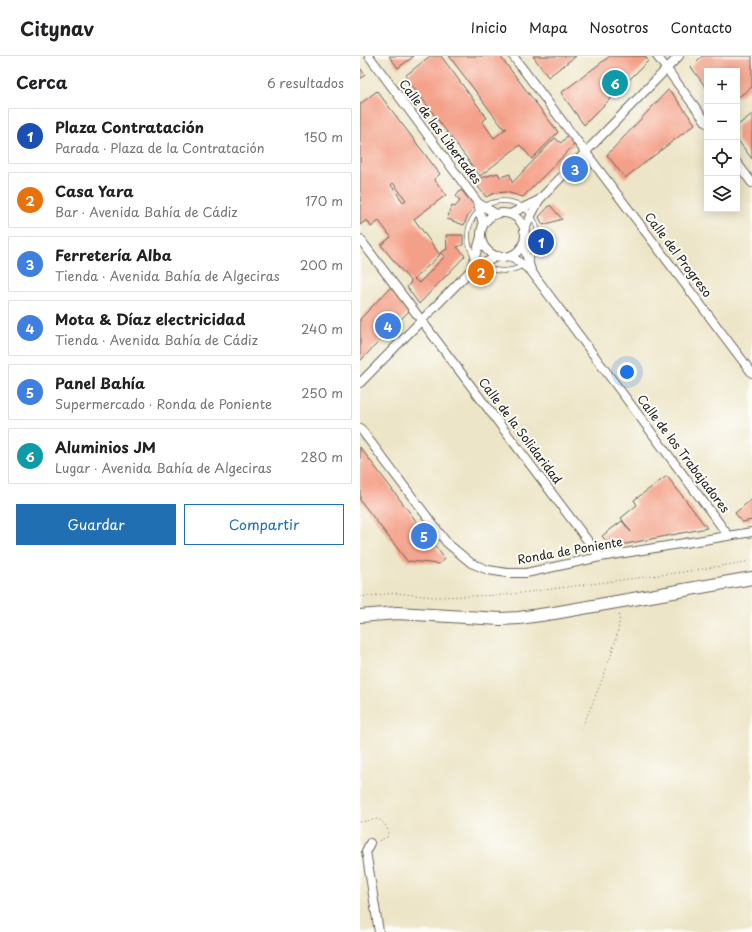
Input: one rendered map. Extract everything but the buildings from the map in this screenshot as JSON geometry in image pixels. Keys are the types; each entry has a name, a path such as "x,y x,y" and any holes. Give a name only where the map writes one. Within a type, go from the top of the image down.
{"main road":[{"path":"360,616 396,613 500,619 554,613 752,578"}],"street":[{"name":"Calle de las Libertades","path":"368,56 480,206 496,214"},
{"name":"Calle del Progreso","path":"513,56 752,373"},
{"path":"657,56 704,119"},
{"path":"511,256 519,250 523,244 524,230 539,200 679,56"},
{"path":"740,167 751,180"},
{"path":"510,214 523,206 539,200"},
{"name":"Calle de las Libertades","path":"480,206 483,225"},
{"path":"360,383 470,270 481,237 483,225 487,220 496,214 510,214 517,218 524,230"},
{"path":"481,237 486,249 498,256 511,256 526,263"},
{"name":"Calle de la Solidaridad","path":"361,241 600,557"},
{"name":"Calle de los Trabajadores","path":"523,244 526,263 531,271 726,531 727,536"},
{"path":"470,270 483,265 498,256"},
{"name":"Ronda de Poniente","path":"360,428 447,543 471,563 488,570 507,573 526,573 600,557 752,532"},
{"path":"370,843 366,851 379,932"}],"lane":[{"path":"504,200 523,206 532,215 538,231 538,242 534,252 526,263 514,269 504,271 494,270 483,265 475,257 469,244 468,234 472,219 480,206 494,201 504,200"}],"path":[{"path":"360,596 395,593 434,597 505,595 683,572 752,561"},
{"path":"581,730 608,663 620,621 616,602"},
{"path":"360,822 378,819 386,825 388,834 385,839 370,843"}],"place":[{"name":"Aluminios JM","path":"615,83"},
{"name":"Ferretería Alba","path":"575,169"},
{"name":"Plaza Contratación","path":"541,242"},
{"name":"Casa Yara","path":"481,272"},
{"name":"Mota & Díaz electricidad","path":"388,326"},
{"name":"Panel Bahía","path":"424,536"}]}
